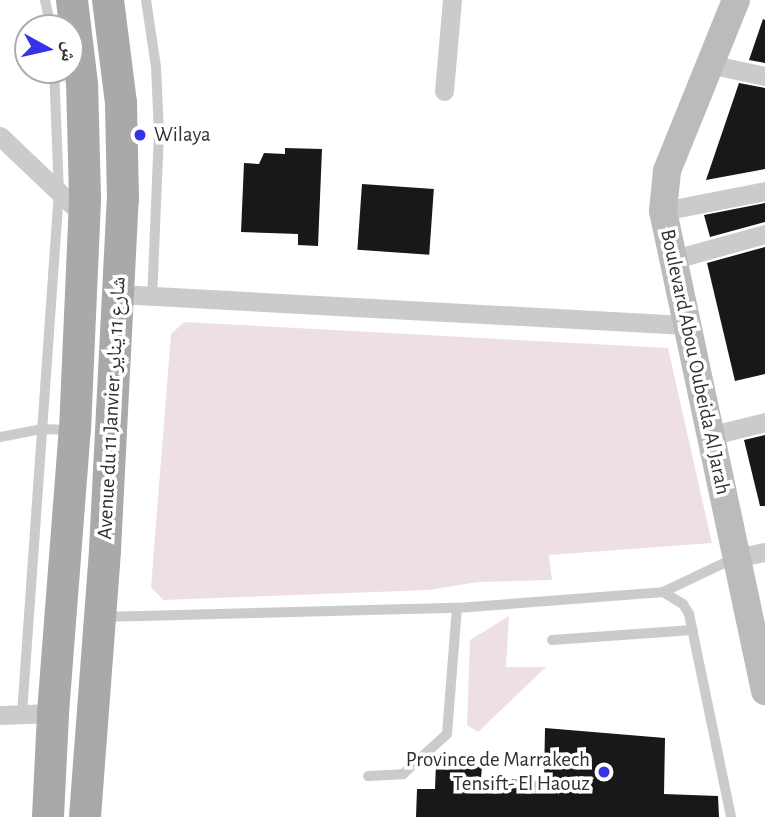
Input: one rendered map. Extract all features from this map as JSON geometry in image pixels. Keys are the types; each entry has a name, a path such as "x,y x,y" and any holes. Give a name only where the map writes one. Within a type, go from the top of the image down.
{"main road":[{"name":"Avenue du 11 Janvier شارع 11 يناير","path":"48,817 37,714 75,430 83,216 84,120 72,0"},
{"name":"Avenue du 11 Janvier شارع 11 يناير","path":"85,817 100,617 124,151 116,51 108,0"}],"street":[{"path":"444,90 452,0"},
{"name":"Boulevard Abou Oubeida Al Jarah","path":"736,0 667,171 663,211 685,325 713,435 736,558 761,659 765,691"},
{"path":"709,64 765,76"},
{"path":"0,136 83,216"},
{"path":"663,211 765,191"},
{"path":"671,260 765,234"},
{"path":"118,294 685,325"},
{"path":"713,435 765,422"},
{"path":"736,558 765,552"},
{"path":"0,715 37,714"}],"lane":[{"path":"146,0 156,68 159,133 152,297"},
{"path":"37,714 42,429 59,192 55,84"},
{"path":"0,437 42,429 75,430"},
{"path":"100,617 457,608 663,592 736,558"},
{"path":"663,592 683,604 693,630 732,817"},
{"path":"368,776 403,774 447,734 457,608"},
{"path":"552,640 693,630"}],"shaded area":[{"path":"184,322 668,348 712,543 549,555 552,580 478,582 428,590 163,600 151,587 171,334"},
{"path":"509,616 506,667 546,667 478,732 467,725 470,640"}],"building":[{"path":"763,19 765,20 765,63 749,60"},
{"path":"739,83 765,88 765,169 706,180"},
{"path":"285,148 322,149 318,246 298,245 298,234 241,232 244,163 259,164 264,153 285,154"},
{"path":"362,184 434,189 429,255 357,250"},
{"path":"765,203 765,222 710,237 704,215"},
{"path":"765,247 765,374 735,381 707,263"},
{"path":"765,435 765,506 760,506 744,440"},
{"name":"Province de Marrakech Tensift- El Haouz","path":"545,728 665,738 664,794 718,796 719,817 416,817 417,789 435,789 436,763 482,767 481,778 544,781"}],"place":[{"name":"Wilaya","path":"140,135"},
{"name":"Province de Marrakech Tensift- El Haouz","path":"604,772"}]}
